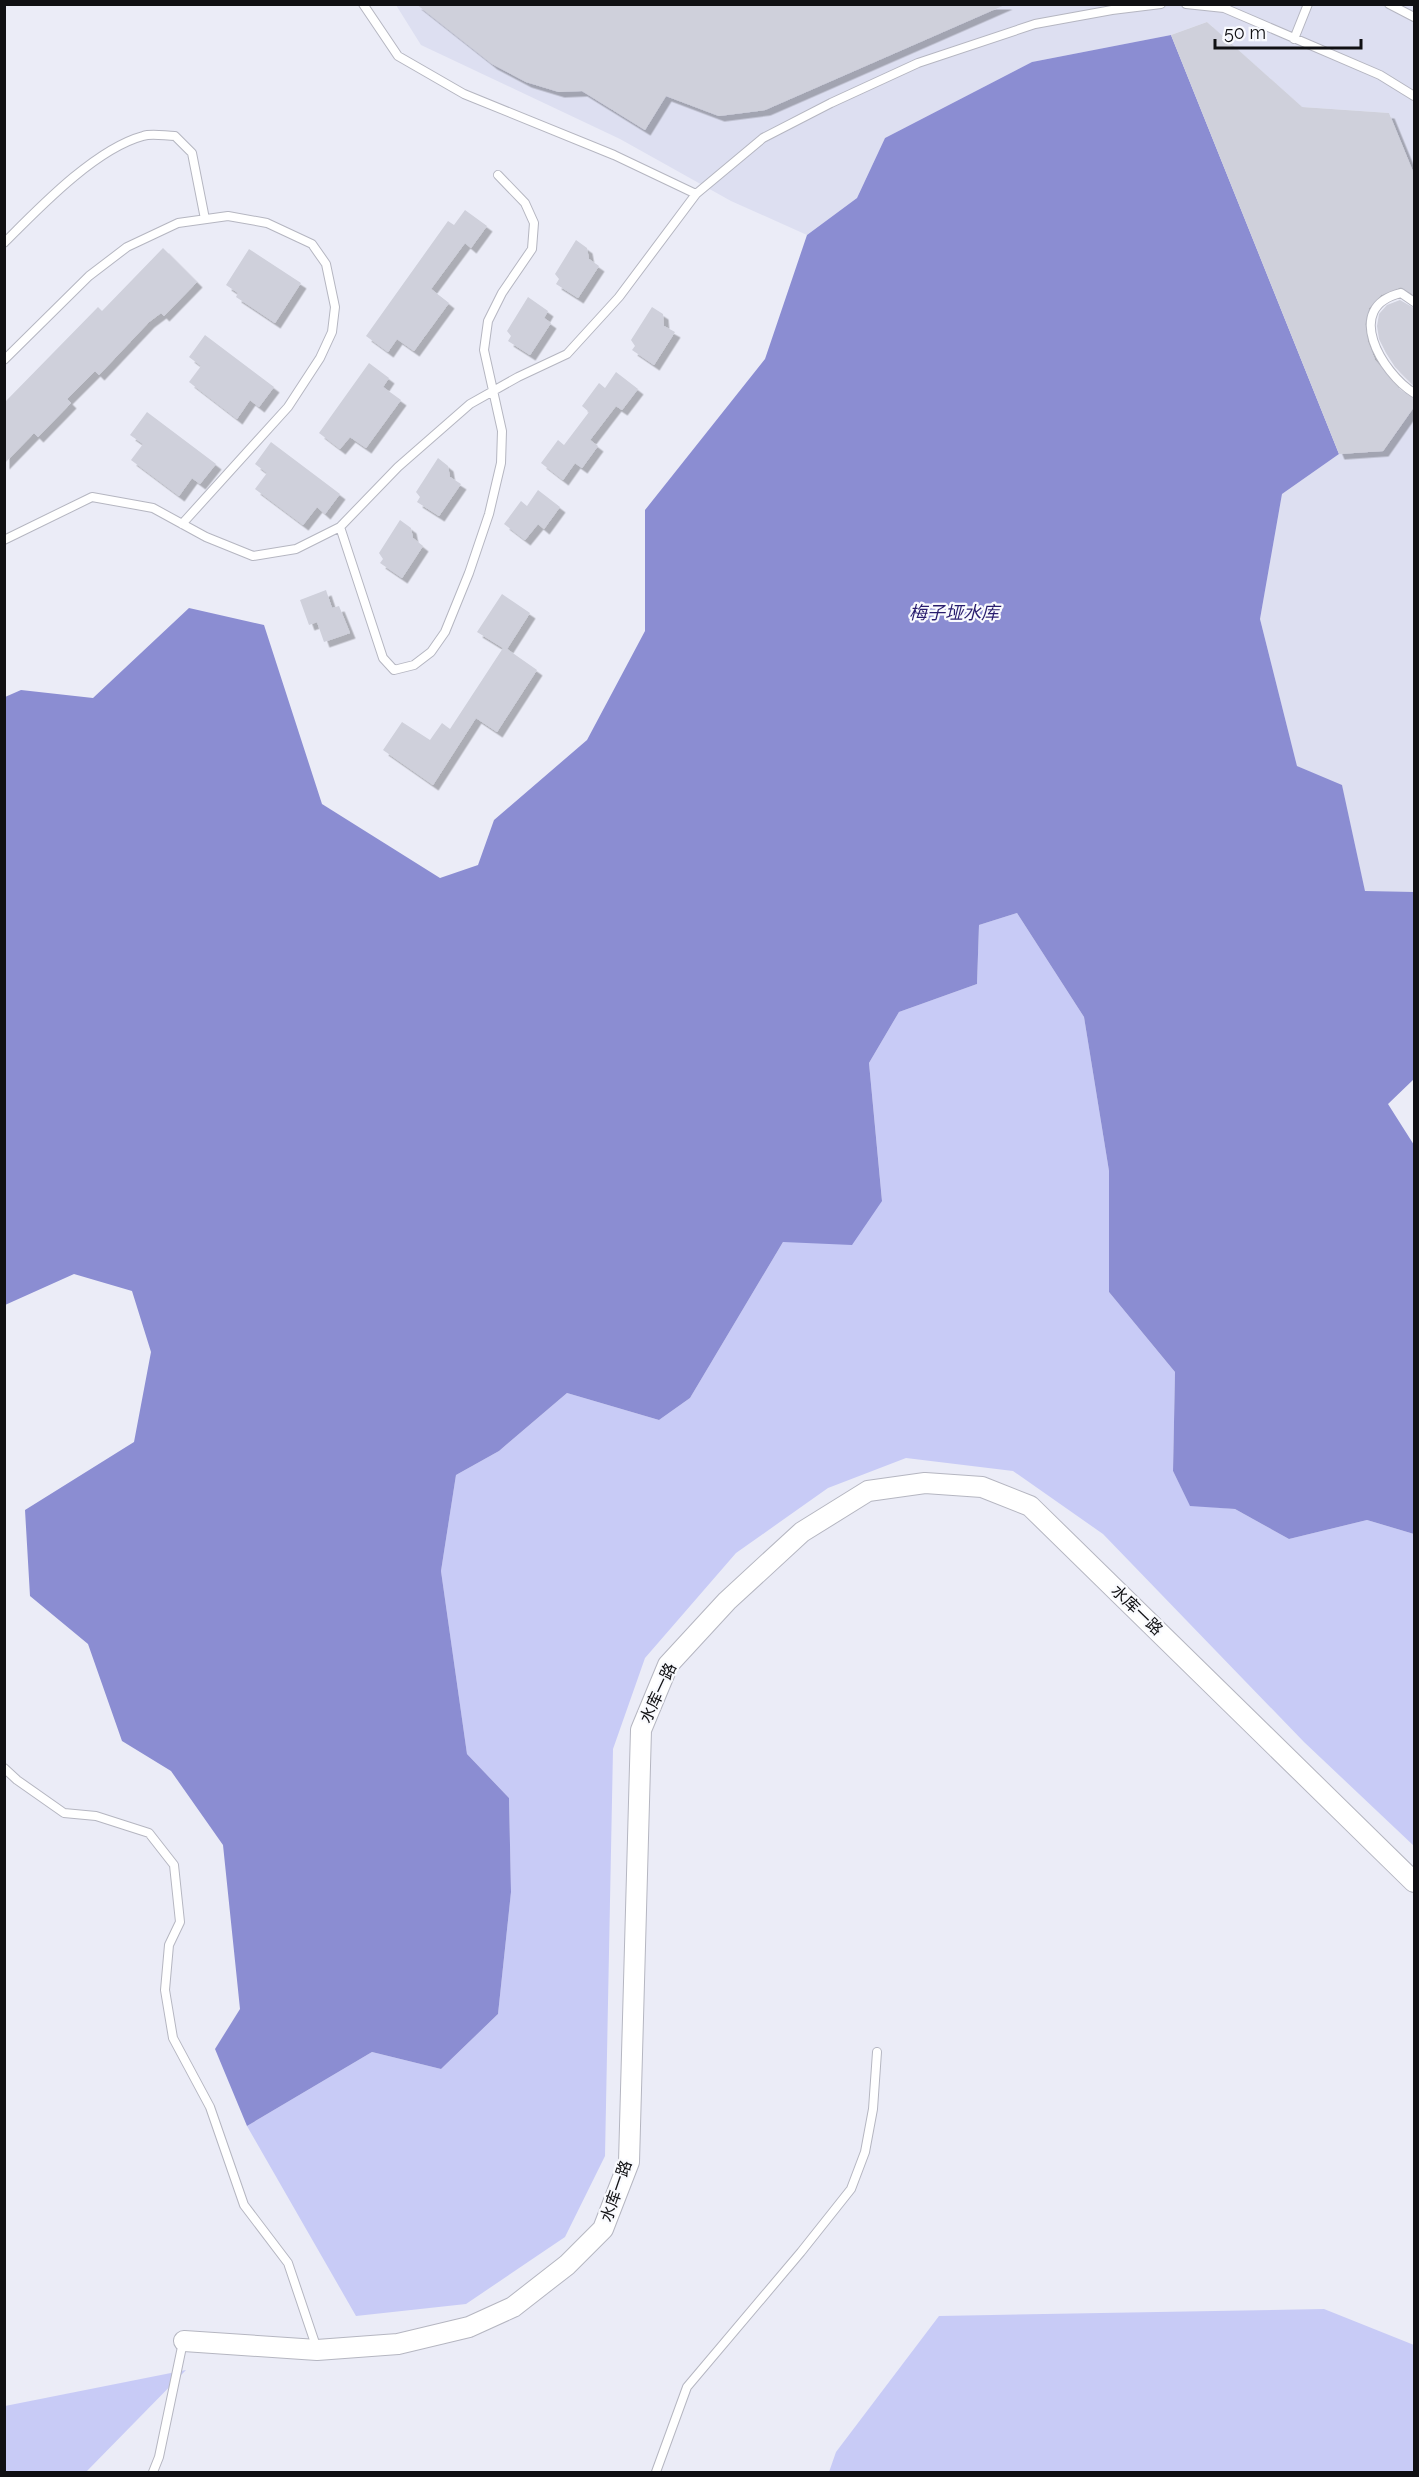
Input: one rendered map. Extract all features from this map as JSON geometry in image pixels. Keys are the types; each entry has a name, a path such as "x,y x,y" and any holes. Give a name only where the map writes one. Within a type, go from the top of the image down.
{"street":[{"name":"水库一路","path":"184,2341 317,2350 398,2344 469,2327 513,2307 567,2265 603,2229 629,2162 641,1730 668,1665 727,1602 802,1532 868,1491 926,1483 982,1487 1030,1506 1414,1882"}],"lane":[{"path":"363,4 398,56 464,94 614,155 696,194"},
{"path":"4,540 92,497 153,508 206,537 253,556 296,549 340,527 398,467 470,405 567,354 619,297 696,194 763,138 831,103 918,63 1035,24 1161,4"},
{"path":"1186,4 1224,8 1380,75 1414,96"},
{"path":"1294,39 1308,4"},
{"path":"1389,4 1414,17"},
{"path":"4,243 39,208 89,166 119,146 144,135 175,136 192,153 205,219"},
{"path":"340,527 383,658 394,670 414,665 431,651 445,633 489,514 501,463 502,431 484,350 488,321 502,293 532,249 534,224 525,203 498,175"},
{"path":"4,360 66,298 127,247 178,223 228,216 267,223 312,244 326,264 335,307 332,332 320,358 288,407 182,524"},
{"path":"1414,302 1401,293 1386,296 1372,314 1370,336 1378,354 1405,387 1414,393"},
{"path":"4,1768 17,1780 64,1813 96,1816 149,1833 174,1865 180,1922 169,1946 165,1990 173,2038 210,2107 244,2205 288,2263 317,2350"},
{"path":"656,2472 687,2387 851,2189 865,2152 873,2109 877,2052"},
{"path":"153,2472 159,2457 184,2341"}],"shaded area":[{"path":"396,5 1414,5 1414,174 1389,113 1302,107 1207,22 1171,35 1032,62 885,138 857,198 807,235 731,201 620,139 421,45"},
{"path":"1414,407 1414,892 1365,892 1342,786 1297,766 1260,619 1282,494 1339,454 1383,451"},
{"path":"1017,913 1084,1017 1109,1171 1109,1292 1175,1372 1173,1471 1190,1505 1235,1509 1289,1539 1367,1520 1414,1534 1414,1846 1304,1742 1103,1534 1013,1471 906,1458 828,1488 736,1553 645,1658 613,1749 605,2156 565,2237 466,2304 356,2316 247,2126 372,2052 441,2069 498,2014 511,1892 509,1798 467,1754 441,1571 456,1475 499,1451 567,1393 659,1420 690,1398 783,1242 882,1200 869,1063 899,1012 977,984 979,925"},
{"path":"1324,2309 1414,2345 1414,2472 829,2472 836,2452 939,2316"},
{"path":"186,2370 86,2472 5,2472 5,2406"}],"water":[{"name":"梅子垭水库","path":"1171,35 1339,454 1282,494 1260,619 1297,766 1342,785 1365,891 1414,892 1414,1079 1388,1104 1414,1145 1414,1534 1367,1520 1289,1539 1235,1509 1190,1506 1173,1471 1175,1372 1109,1292 1109,1171 1084,1017 1017,913 979,925 977,984 899,1012 869,1063 882,1201 852,1245 783,1242 690,1398 659,1420 567,1393 499,1451 456,1475 441,1571 467,1754 509,1798 511,1892 498,2014 441,2069 372,2052 247,2126 215,2049 240,2009 223,1845 171,1771 122,1741 88,1644 30,1596 25,1510 134,1442 151,1352 132,1291 74,1274 5,1305 5,697 21,690 93,698 189,608 264,625 322,804 440,878 478,865 494,820 587,740 645,631 645,510 765,359 807,235 857,198 885,138 1032,62"}],"building":[{"path":"416,4 1007,4 765,110 719,116 666,96 645,130 582,91 559,92 526,82 492,64"},
{"path":"1207,22 1302,107 1389,113 1414,174 1414,295 1401,287 1381,295 1369,308 1365,324 1368,342 1375,360 1398,388 1414,399 1414,407 1383,451 1339,454 1171,35"},
{"path":"465,210 487,226 471,248 465,243 431,289 449,303 414,351 397,339 388,352 366,336 448,221 454,225"},
{"path":"576,240 587,248 589,259 599,266 578,298 556,284 559,279 555,274"},
{"path":"163,248 197,282 164,316 161,313 149,322 99,375 95,371 67,399 71,403 38,437 34,433 4,464 4,403 98,307 102,311"},
{"path":"249,249 301,283 275,323 236,297 238,293 226,285"},
{"path":"528,297 548,311 544,318 551,323 530,355 508,341 511,336 507,331"},
{"path":"1400,300 1414,308 1414,386 1395,367 1379,339 1377,326 1379,314 1387,305"},
{"path":"652,307 663,314 664,326 675,332 654,365 632,350 635,346 631,340"},
{"path":"205,335 274,387 259,407 250,400 237,419 189,382 201,366 189,357"},
{"path":"369,363 389,378 383,387 401,400 366,448 350,437 340,449 319,433"},
{"path":"616,372 638,389 622,410 616,406 590,440 598,446 582,468 575,463 563,480 541,463 558,440 564,445 589,412 582,406 599,383 605,388"},
{"path":"147,412 216,464 200,484 192,478 179,496 131,460 143,444 130,435"},
{"path":"271,442 340,494 325,514 317,507 303,525 255,489 267,473 255,464"},
{"path":"438,458 448,466 450,477 461,484 439,516 417,502 420,497 416,492"},
{"path":"538,490 560,507 544,529 538,524 525,540 504,524 521,501 527,506"},
{"path":"400,520 411,528 413,538 423,546 402,578 380,563 383,559 379,553"},
{"path":"326,590 332,608 339,606 350,633 324,642 317,622 309,625 300,600"},
{"path":"502,594 530,613 507,649 537,670 497,732 476,718 433,785 383,750 402,722 430,740 442,723 450,729 503,648 477,632"}]}
